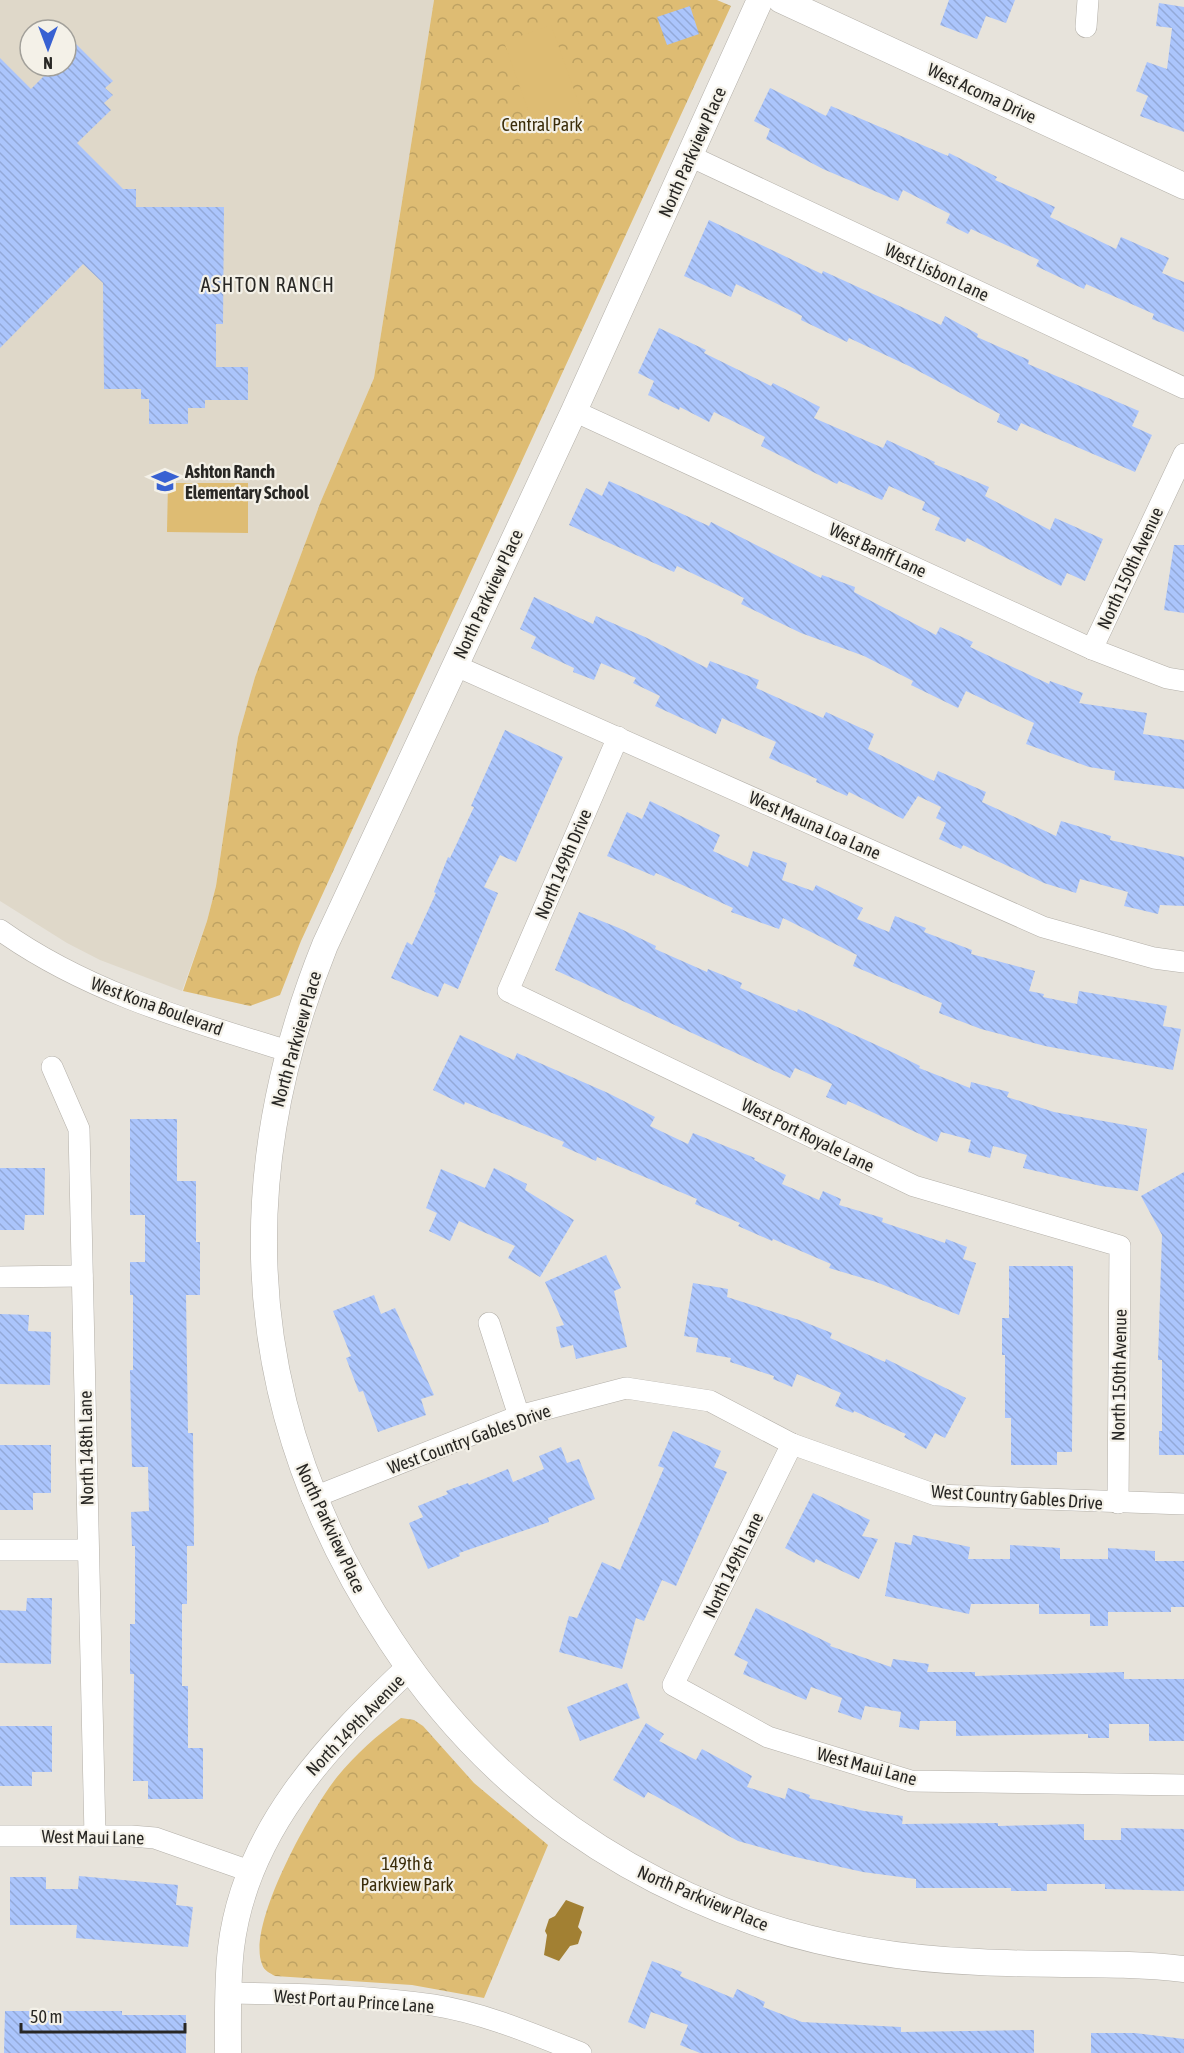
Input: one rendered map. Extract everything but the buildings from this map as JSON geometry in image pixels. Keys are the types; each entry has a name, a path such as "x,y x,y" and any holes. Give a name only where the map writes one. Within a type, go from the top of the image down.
{"street":[{"name":"North Parkview Place","path":"760,0 574,411 325,945 303,1000 288,1051 269,1149 264,1209 265,1275 270,1334 279,1387 296,1452 312,1498 359,1593 432,1700 489,1761 568,1828 647,1877 752,1922 848,1948 922,1959 1184,1969"},
{"name":"West Acoma Drive","path":"781,0 1184,186"},
{"path":"1086,27 1088,0"},
{"name":"West Lisbon Lane","path":"690,156 1184,388"},
{"name":"West Banff Lane","path":"574,411 1092,649 1167,678 1184,681"},
{"name":"North 150th Avenue","path":"1092,649 1184,454"},
{"name":"West Mauna Loa Lane","path":"454,665 1043,927 1154,958 1184,962"},
{"name":"North 149th Drive","path":"508,991 618,737"},
{"name":"West Kona Boulevard","path":"0,930 43,958 105,989 165,1013 288,1051"},
{"name":"West Port Royale Lane","path":"508,991 914,1186 1120,1246"},
{"name":"North 148th Lane","path":"52,1067 79,1129 95,1836"},
{"name":"North 150th Avenue","path":"1118,1503 1120,1246"},
{"path":"0,1277 82,1276"},
{"path":"489,1323 519,1416"},
{"name":"West Country Gables Drive","path":"312,1498 519,1416 626,1388 711,1401 792,1444 936,1495 1184,1504"},
{"name":"North 149th Lane","path":"673,1685 792,1444"},
{"path":"0,1550 88,1550"},
{"name":"North 149th Avenue","path":"228,2053 228,1994 236,1923 252,1872 288,1800 309,1771 365,1710 409,1668"},
{"name":"West Maui Lane","path":"673,1685 768,1737 911,1781 1184,1785"},
{"name":"West Maui Lane","path":"0,1836 155,1838 252,1872"},
{"name":"West Port au Prince Lane","path":"228,1994 392,2001 434,2006 481,2016 581,2053"}],"shaded area":[{"name":"Ashton Ranch Elementary School","path":"0,0 434,0 374,378 321,501 255,677 238,737 216,886 207,921 182,991 100,960 67,943 0,901"},
{"path":"566,1900 584,1907 578,1927 582,1932 578,1944 570,1946 559,1961 544,1955 547,1935 545,1931 549,1919 555,1916"}],"green space":[{"name":"Central Park","path":"434,0 717,0 731,6 301,941 280,995 250,1006 183,991 207,921 216,886 238,737 255,677 321,501 374,378"},
{"path":"551,25 583,115 535,130 504,42"},
{"path":"168,483 248,483 248,533 167,532"},
{"name":"149th & Parkview Park","path":"401,1718 414,1720 423,1726 474,1783 548,1845 484,1998 412,1985 275,1976 262,1964 260,1946 263,1923 272,1896 284,1867 312,1814 337,1777 352,1760"}],"place":[{"name":"Ashton Ranch Elementary School","path":"165,481"}],"district":[{"name":"ASHTON RANCH","path":"268,284"}]}
